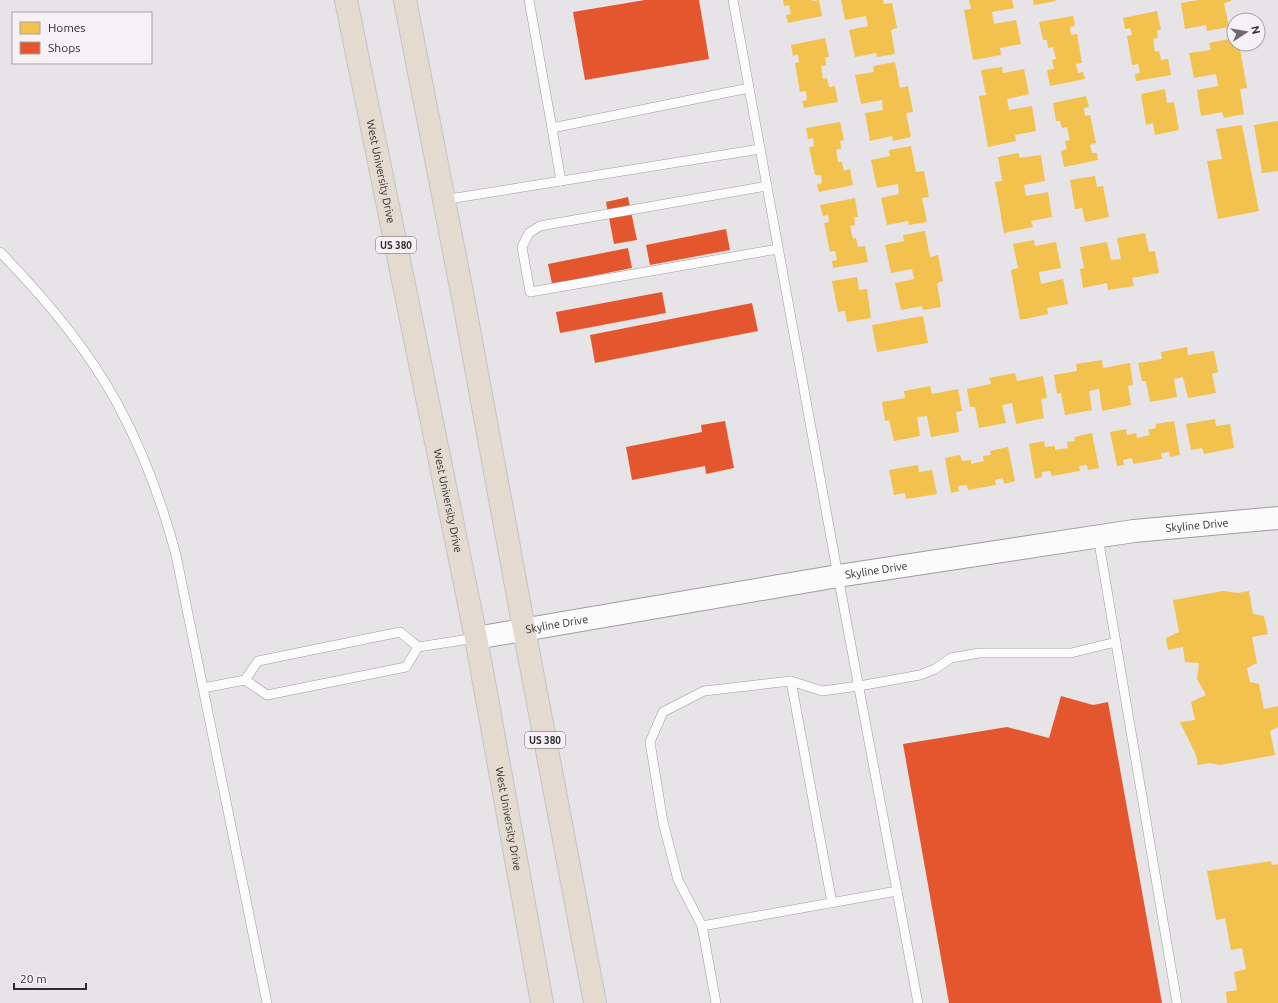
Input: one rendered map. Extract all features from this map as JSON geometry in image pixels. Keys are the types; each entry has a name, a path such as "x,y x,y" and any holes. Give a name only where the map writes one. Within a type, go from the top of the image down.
{"highway":[{"name":"West University Drive","path":"346,0 476,638 542,1003"},
{"name":"US 380","path":"404,0 465,308 595,1003"}],"street":[{"name":"Skyline Drive","path":"476,638 838,576 1134,531 1278,518"}],"lane":[{"path":"529,0 561,181"},
{"path":"732,0 918,1003"},
{"path":"552,128 749,88"},
{"path":"444,200 760,149"},
{"path":"767,186 540,226 529,233 522,247 530,292 778,250"},
{"path":"0,252 33,287 88,357 111,392 133,436 157,493 167,523 177,563 267,1003"},
{"path":"1098,537 1177,1003"},
{"path":"203,688 245,680 258,661 400,632 418,647 476,638"},
{"path":"716,1003 702,926 678,880 663,822 650,742 663,712 704,691 791,681 822,690 859,686 920,675 935,669 951,658 979,653 1071,653 1116,642"},
{"path":"245,680 267,695 406,667 418,647"},
{"path":"791,681 832,903"},
{"path":"702,926 897,891"}],"building: Homes":[{"path":"783,0 819,0 822,16 788,23 786,15 791,14 789,5 784,6"},
{"path":"841,0 883,0 884,4 892,3 897,28 891,30 895,54 877,57 876,53 855,57 849,30 868,26 866,16 845,20"},
{"path":"969,0 1012,0 1014,8 992,12 994,24 1016,20 1021,44 1000,48 1001,55 973,60 964,10 971,9"},
{"path":"1033,0 1055,0 1056,1 1034,5"},
{"path":"1198,0 1231,0 1224,3 1226,13 1226,28 1207,31 1206,25 1185,29 1181,3"},
{"path":"1157,11 1161,30 1157,30 1158,38 1153,39 1155,52 1159,51 1161,60 1168,59 1171,75 1136,81 1135,74 1140,73 1138,64 1132,65 1127,36 1132,35 1130,28 1125,29 1123,18"},
{"path":"1073,16 1075,26 1070,27 1071,35 1077,34 1082,63 1076,64 1078,73 1083,72 1085,79 1050,86 1047,70 1054,69 1052,60 1056,59 1053,47 1048,48 1047,40 1043,40 1039,22"},
{"path":"825,38 829,57 825,57 826,65 821,66 823,79 827,78 829,87 835,86 838,102 804,108 802,101 807,100 806,91 800,92 795,63 799,62 798,54 793,56 791,45"},
{"path":"1226,40 1226,52 1240,52 1247,88 1240,89 1244,114 1224,118 1222,112 1201,116 1197,90 1218,86 1216,74 1194,78 1189,53 1211,50 1209,43"},
{"path":"895,62 900,88 908,86 913,112 906,113 911,137 893,141 892,136 870,141 865,113 883,110 882,100 861,104 855,75 874,72 873,66"},
{"path":"1002,67 1003,73 1024,69 1029,94 1007,99 1009,110 1032,106 1036,131 1015,135 1016,141 988,147 979,96 986,95 981,70"},
{"path":"1165,89 1167,103 1174,102 1179,130 1155,135 1153,123 1146,125 1141,94"},
{"path":"1086,96 1089,107 1084,108 1085,116 1090,115 1096,143 1090,145 1092,153 1097,153 1098,160 1064,167 1061,151 1067,149 1065,141 1070,140 1067,127 1062,128 1060,121 1056,121 1053,103"},
{"path":"1278,121 1278,171 1262,173 1254,125"},
{"path":"840,122 844,140 840,141 841,149 836,150 838,162 842,162 844,171 850,169 853,185 819,192 817,185 822,183 821,175 815,175 809,147 814,146 813,138 808,139 806,128"},
{"path":"1242,125 1259,211 1218,219 1207,161 1222,159 1216,129"},
{"path":"911,146 916,172 924,171 929,197 922,198 927,222 909,225 908,221 887,225 881,198 899,194 898,184 877,188 871,160 890,156 889,150"},
{"path":"1018,153 1020,158 1041,155 1045,181 1024,185 1026,196 1048,192 1052,217 1031,221 1033,227 1004,233 995,182 1002,181 998,157"},
{"path":"1095,176 1097,187 1103,186 1109,217 1085,222 1082,208 1075,209 1070,180"},
{"path":"855,198 858,217 854,217 855,225 850,226 853,239 856,238 858,247 865,246 868,262 833,268 832,261 837,260 835,251 830,252 824,223 829,222 828,215 823,216 820,205"},
{"path":"925,231 930,257 938,255 943,281 937,283 941,307 923,310 922,306 901,310 895,283 914,279 912,269 891,273 885,245 904,241 903,235"},
{"path":"1145,233 1149,252 1155,251 1159,273 1132,278 1134,286 1108,290 1107,283 1083,288 1080,269 1084,268 1080,247 1107,242 1111,260 1121,259 1117,238"},
{"path":"1034,240 1035,246 1056,242 1061,268 1039,272 1041,284 1063,279 1068,304 1047,308 1048,314 1020,320 1011,270 1018,268 1013,244"},
{"path":"857,277 859,290 867,289 871,318 847,322 845,311 838,312 832,281"},
{"path":"923,316 928,343 877,352 872,325"},
{"path":"1187,347 1188,355 1214,351 1218,372 1212,374 1216,393 1188,398 1183,377 1174,379 1177,397 1150,402 1146,381 1142,381 1138,363 1162,359 1161,352"},
{"path":"1102,360 1103,368 1130,363 1133,385 1128,386 1131,405 1102,411 1099,389 1089,391 1092,410 1065,415 1061,393 1057,394 1054,375 1077,371 1076,364"},
{"path":"1015,373 1017,381 1043,376 1047,398 1041,399 1044,418 1016,424 1012,403 1002,405 1006,423 979,428 975,407 970,407 967,389 991,384 989,378"},
{"path":"930,386 932,394 958,389 962,411 956,412 959,432 931,437 927,416 917,417 920,436 894,441 889,420 885,421 882,402 905,398 904,391"},
{"path":"1215,419 1216,426 1230,424 1234,448 1204,454 1202,448 1191,450 1186,424"},
{"path":"1174,421 1180,455 1170,457 1169,452 1161,453 1162,459 1133,464 1132,458 1123,460 1124,465 1117,466 1110,432 1126,429 1127,435 1136,433 1137,438 1150,435 1148,430 1156,428 1156,424"},
{"path":"1092,433 1099,468 1088,470 1087,465 1079,466 1080,471 1052,476 1050,471 1042,472 1042,477 1035,479 1029,444 1044,441 1045,447 1055,446 1055,450 1068,448 1067,442 1075,441 1074,437"},
{"path":"1008,447 1015,481 1004,484 1003,478 995,480 996,485 968,490 967,485 958,486 959,491 951,493 945,458 960,455 962,461 971,460 971,464 984,461 983,456 991,455 990,451"},
{"path":"918,465 919,472 932,470 937,494 906,499 905,493 894,495 889,470"},
{"path":"1223,591 1238,593 1249,591 1253,614 1264,616 1268,634 1252,637 1257,663 1247,668 1250,682 1259,684 1264,709 1278,706 1278,727 1270,731 1275,755 1220,765 1209,763 1198,765 1196,755 1180,722 1195,720 1191,702 1206,695 1197,679 1199,663 1185,662 1183,647 1168,650 1166,638 1179,632 1173,600"},
{"path":"1271,861 1272,865 1278,864 1278,1003 1227,1003 1226,992 1237,990 1234,972 1246,969 1242,948 1231,950 1225,918 1216,920 1207,871"}],"building: Shops":[{"path":"645,0 699,0 709,59 585,80 573,12"},
{"path":"628,197 637,240 614,244 606,202"},
{"path":"726,229 730,250 650,265 646,245"},
{"path":"628,248 632,268 552,284 548,264"},
{"path":"662,292 666,313 560,333 556,312"},
{"path":"752,303 758,331 595,363 590,335"},
{"path":"725,421 734,468 706,474 705,466 632,480 626,447 702,432 701,425"},
{"path":"1061,696 1093,705 1108,702 1162,1003 949,1003 903,744 1007,727 1049,738"}]}
